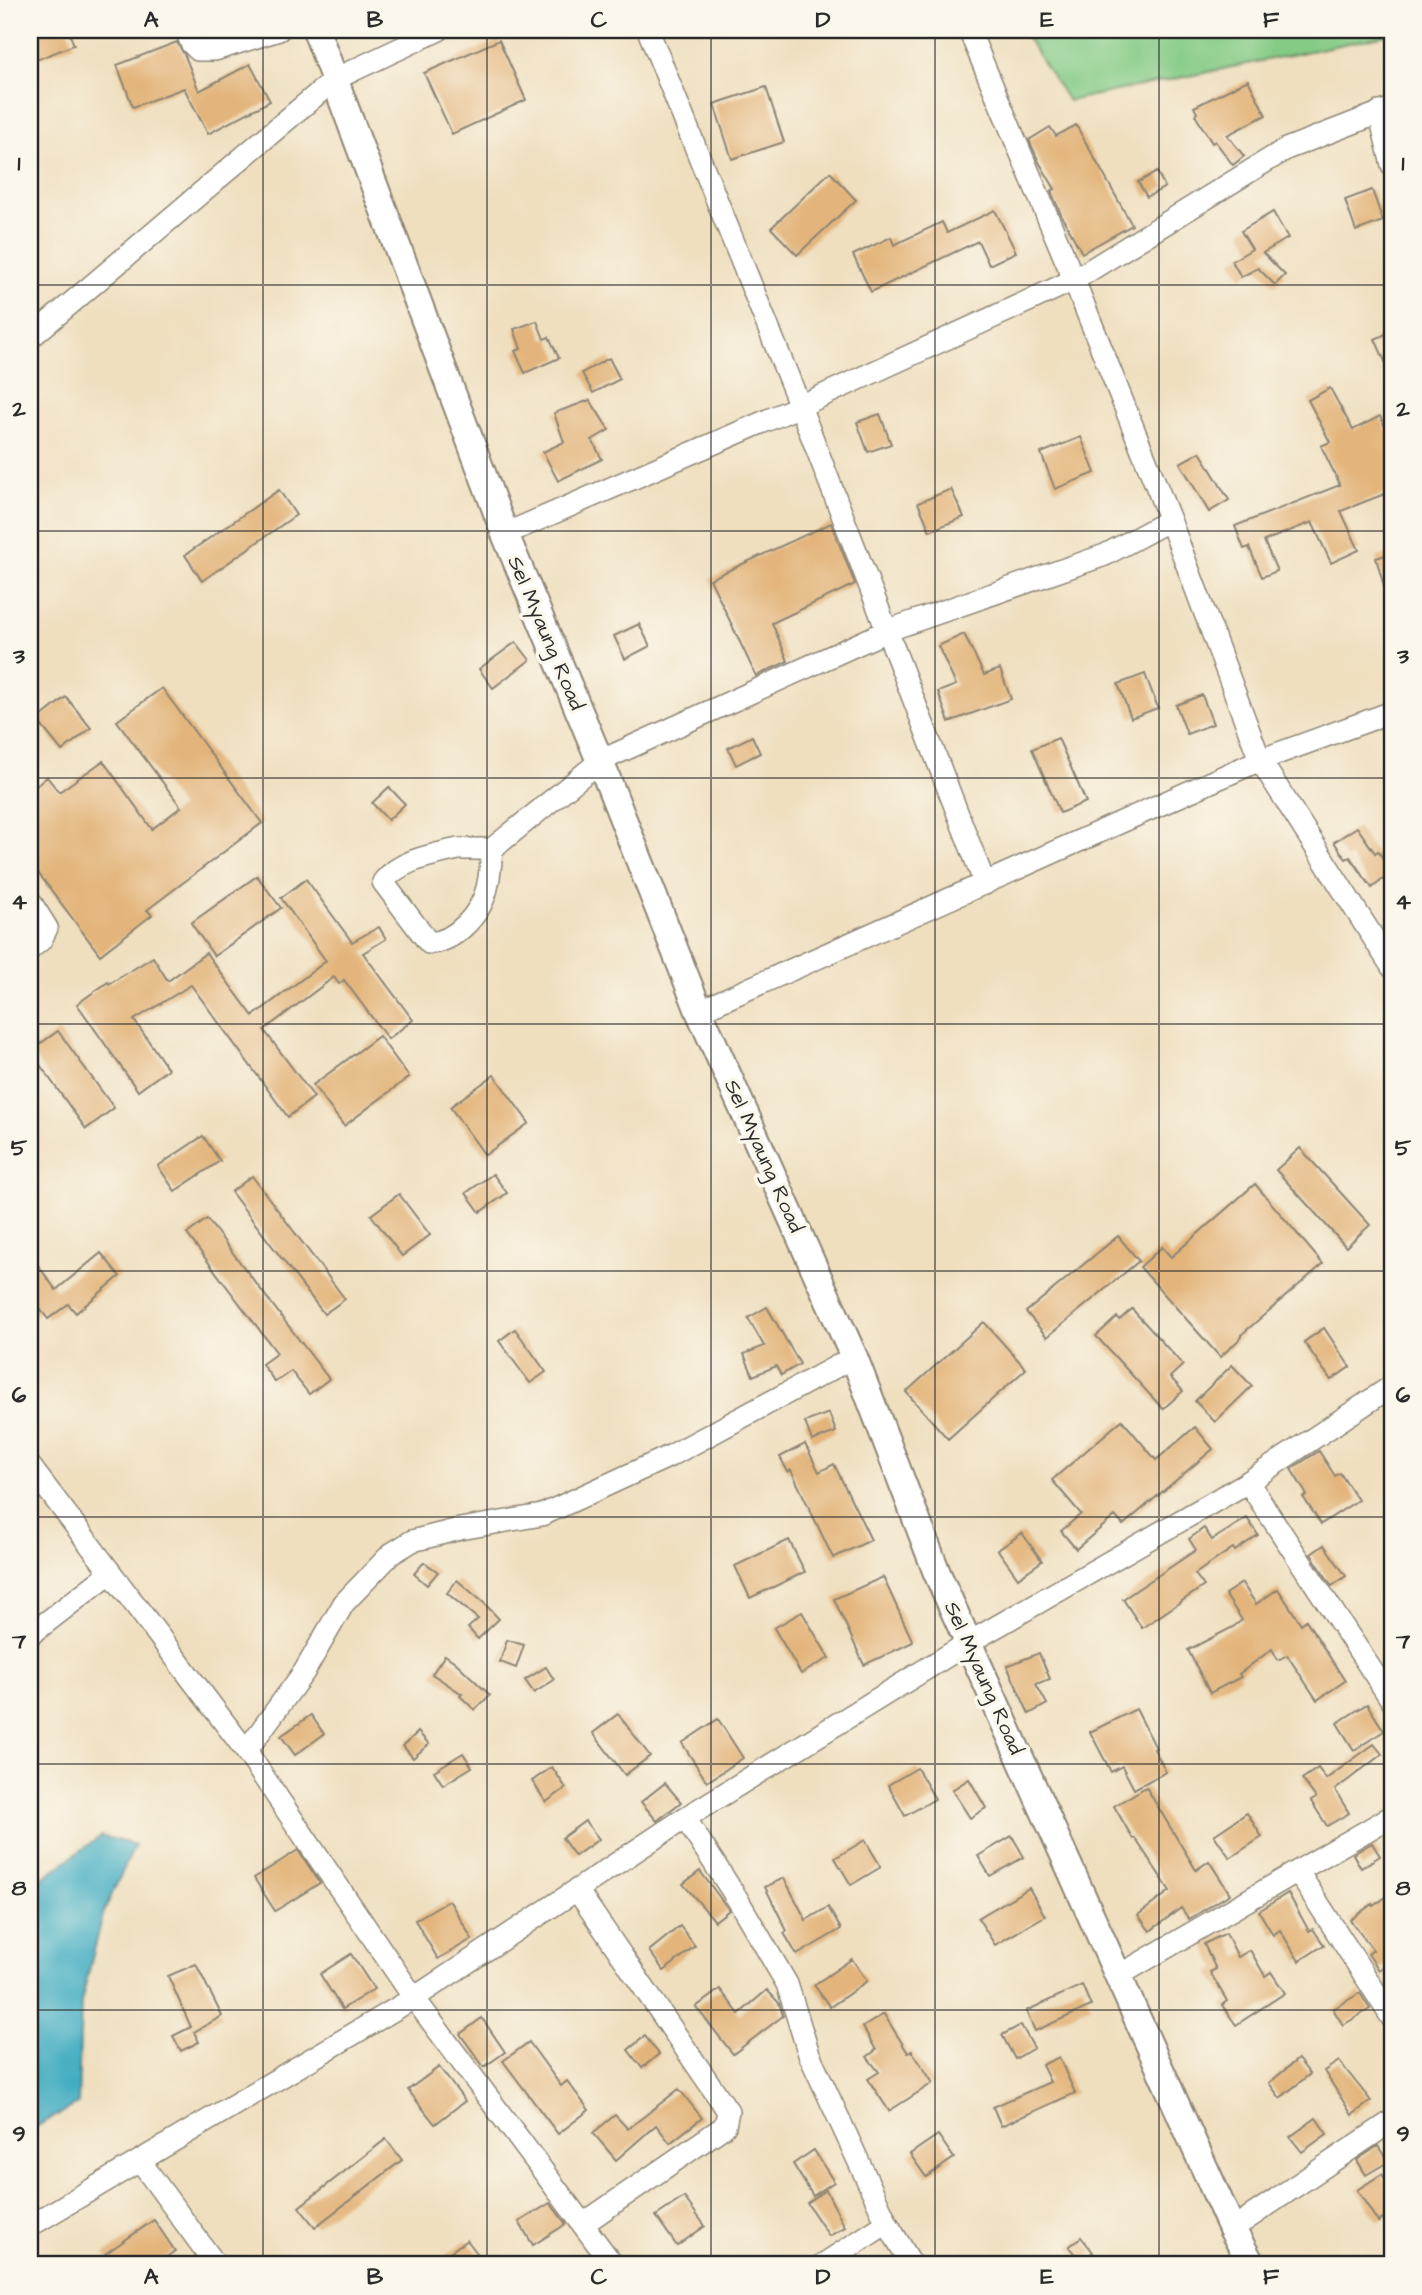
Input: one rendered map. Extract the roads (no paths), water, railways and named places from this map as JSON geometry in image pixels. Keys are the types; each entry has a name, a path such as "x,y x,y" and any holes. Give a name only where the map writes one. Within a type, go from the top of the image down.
{"main road":[{"name":"Sel Myaung Road","path":"316,30 505,534 600,761 699,1011 854,1357 936,1573 1232,2228 1252,2265"}],"street":[{"path":"186,30 191,43 198,50 215,50 279,30"},
{"path":"30,338 335,79 439,30"},
{"path":"648,30 889,630 985,884"},
{"path":"969,30 1074,280 1170,520 1260,760 1392,967"},
{"path":"505,534 800,406 1074,280 1286,149 1386,110 1392,165"},
{"path":"492,849 487,891 467,925 442,942 429,943 383,882 389,874 426,856 458,849 492,849 600,761 889,630 1105,555 1170,520"},
{"path":"699,1011 1260,760 1392,712"},
{"path":"30,901 47,928 41,940 30,949"},
{"path":"246,1751 303,1672 344,1602 391,1554 412,1541 460,1529 542,1515 672,1455 854,1357"},
{"path":"30,2226 414,1998 685,1818 968,1643 1248,1482 1392,1385"},
{"path":"30,1466 246,1751 414,1998 613,2265"},
{"path":"1248,1482 1392,1701"},
{"path":"30,1636 110,1573"},
{"path":"1118,1976 1392,1816"},
{"path":"685,1818 738,1899 787,1984 809,2054 887,2223 912,2265"},
{"path":"1297,1872 1392,2018"},
{"path":"577,1890 727,2111 725,2126 583,2224"},
{"path":"1232,2228 1392,2121"},
{"path":"140,2161 216,2265"},
{"path":"822,2265 887,2223"}],"water":[{"path":"101,1836 135,1845 104,1911 81,2002 78,2104 30,2130 30,1887"}]}
